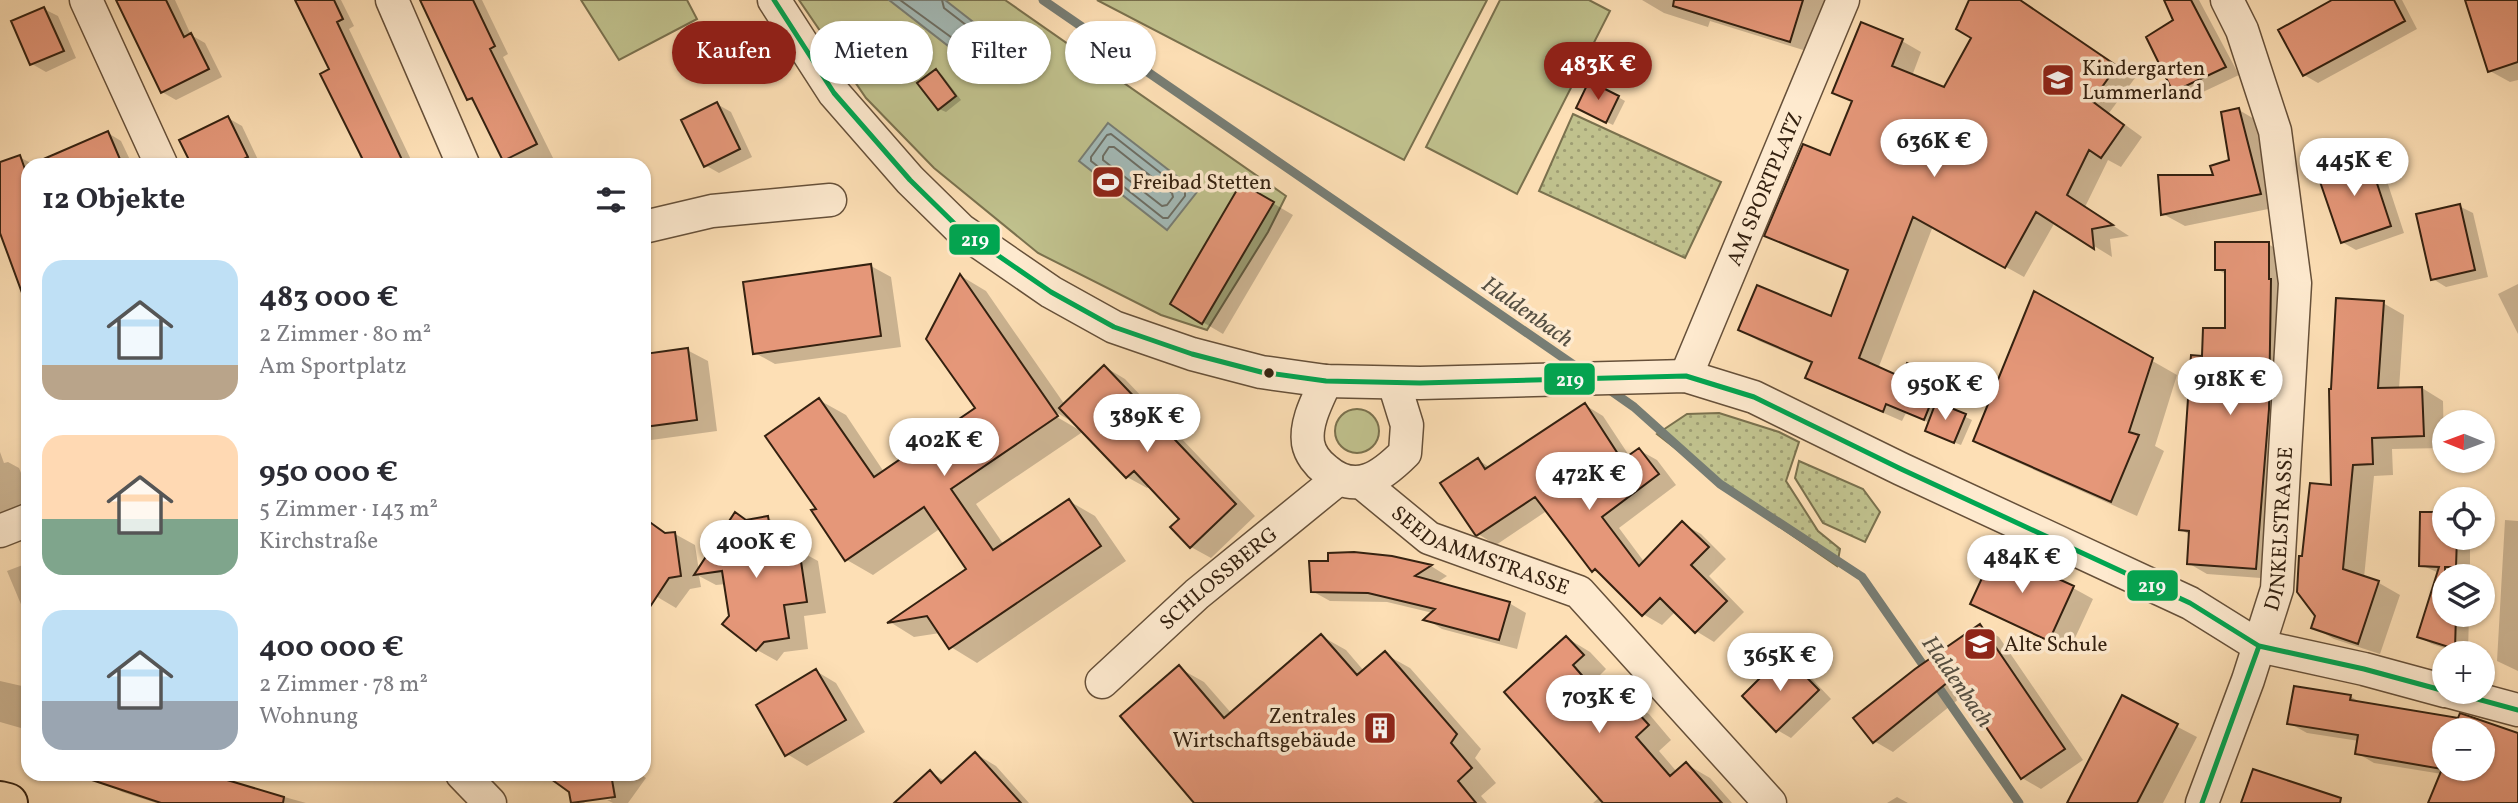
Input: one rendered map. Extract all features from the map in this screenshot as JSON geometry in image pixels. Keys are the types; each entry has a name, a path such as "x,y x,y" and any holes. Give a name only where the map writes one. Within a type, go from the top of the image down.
{"main road":[{"path":"0,801 8,803"}],"street":[{"path":"86,0 158,158"},
{"path":"391,0 460,158"},
{"path":"774,0 834,93 910,180 961,230 1051,292 1114,327 1192,354 1261,372 1325,380 1394,383 1686,376 1767,403 1901,469 2190,603 2259,646 2432,688"},
{"name":"AM SPORTPLATZ","path":"1686,376 1843,0"},
{"name":"DINKELSTRASSE","path":"2202,803 2277,589 2295,283 2275,131 2242,30 2227,0"},
{"path":"651,225 712,211 830,200"},
{"path":"1325,380 1311,416 1308,443 1317,463 1349,481"},
{"name":"SCHLOSSBERG","path":"1102,682 1197,594 1349,481 1386,472 1405,453 1407,425 1394,383"},
{"name":"SEEDAMMSTRASSE","path":"1349,481 1429,538 1579,592 1770,803"},
{"path":"0,531 21,523"},
{"path":"2495,704 2518,710"},
{"path":"469,781 490,803"}],"green space":[{"path":"581,0 687,0 697,19 672,21 672,32 619,60"},
{"name":"Freibad Stetten","path":"799,0 1005,0 1035,21 947,21 947,84 1051,84 1051,32 1065,42 1065,84 1125,84 1286,196 1268,232 1207,330 1161,315 1038,253 934,168 866,98 856,84 933,84 933,21 813,21"},
{"path":"1097,0 1487,0 1404,160 1156,31 1156,21 1137,21"},
{"path":"1500,0 1589,0 1610,11 1517,194 1426,147"},
{"path":"1573,114 1721,182 1685,258 1539,191"},
{"path":"1357,409 1372,416 1379,431 1372,446 1357,453 1342,446 1335,431 1342,416"},
{"path":"1719,413 1779,432 1799,442 1786,481 1818,531 1840,549 1837,566 1748,505 1657,434 1687,414"},
{"path":"1799,461 1863,489 1880,512 1865,542 1823,523 1795,478"}],"water":[{"path":"889,0 945,0 972,21 947,21 947,45 933,34 933,21 916,21"},
{"path":"1108,123 1197,192 1167,230 1079,161"}],"building":[{"path":"116,0 166,0 184,37 191,33 209,69 161,93"},
{"path":"295,0 334,0 343,19 337,22 401,158 362,158 320,74 329,69"},
{"path":"420,0 473,0 495,46 490,49 537,144 509,158 502,158 472,98 467,100"},
{"path":"1674,0 1803,0 1790,42 1673,6"},
{"path":"1969,0 2020,0 2117,66 2092,101 2124,125 2101,158 2089,150 2067,195 2113,225 2092,229 2094,249 2036,212 2005,268 1913,217 1859,358 1901,377 1907,363 1941,378 1924,420 1886,404 1883,412 1805,378 1812,362 1738,330 1757,285 1831,316 1848,270 1764,236 1803,144 1830,155 1852,101 1832,93 1861,22 1903,39 1892,66 1944,87 1971,38 1956,29"},
{"path":"2164,0 2191,0 2226,67 2173,92 2146,37 2173,20"},
{"path":"2332,0 2394,0 2405,21 2303,76 2278,30"},
{"path":"2465,0 2518,0 2518,62 2488,72"},
{"path":"44,7 64,51 30,65 11,21"},
{"path":"936,69 956,96 938,110 918,84 933,84 933,71"},
{"path":"1589,81 1619,96 1606,123 1576,108"},
{"path":"717,102 740,149 704,167 681,120"},
{"path":"2239,108 2261,194 2161,215 2158,175 2213,175 2210,166 2229,160 2221,112"},
{"path":"228,116 248,157 188,158 179,140"},
{"path":"108,131 119,158 46,158"},
{"path":"2367,153 2391,226 2341,243 2316,170"},
{"path":"20,155 21,158 21,290 0,233 0,162"},
{"path":"1241,183 1274,202 1202,324 1170,304"},
{"path":"2460,204 2475,270 2431,280 2416,214"},
{"path":"2215,242 2269,242 2269,409 2256,569 2187,564 2189,531 2179,530 2191,355 2202,356 2203,328 2225,328 2225,270 2215,270"},
{"path":"871,264 881,336 753,354 743,282"},
{"path":"960,274 1058,416 951,489 993,550 1069,499 1101,546 949,649 927,616 887,623 966,569 924,507 845,561 811,510 816,509 765,436 819,398 874,477 975,408 926,339"},
{"path":"2034,291 2153,358 2129,432 2139,435 2111,502 1973,441"},
{"path":"2336,298 2384,301 2378,388 2422,387 2424,436 2372,438 2373,464 2353,465 2343,569 2379,581 2358,644 2311,628 2315,616 2297,592 2299,556 2302,556 2310,483 2331,485 2329,389"},
{"path":"688,348 697,420 651,426 651,353"},
{"path":"1104,365 1236,504 1190,548 1170,527 1179,519 1134,471 1126,478 1059,408"},
{"path":"1936,402 1966,414 1954,443 1925,431"},
{"path":"1585,403 1622,460 1639,448 1659,474 1602,517 1639,566 1682,521 1709,547 1691,565 1727,601 1695,633 1660,598 1642,616 1595,569 1592,572 1535,497 1476,536 1440,483 1478,458 1485,469"},
{"path":"735,512 746,520 768,516 774,552 799,548 807,602 784,605 789,638 764,642 756,651 722,624 729,616 722,571 694,575"},
{"path":"2420,512 2432,512 2432,550 2457,550 2456,564 2419,566"},
{"path":"651,523 665,533 675,532 681,576 669,578 651,605"},
{"path":"1995,550 2074,586 2049,641 1970,604"},
{"path":"1354,552 1392,556 1432,565 1415,576 1510,602 1499,640 1423,620 1435,609 1368,593 1311,592 1309,561 1328,561 1328,553"},
{"path":"2432,589 2432,627 2456,627 2455,641 2432,642 2417,637"},
{"name":"Alte Schule","path":"1980,624 2065,749 2021,779 1953,678 1873,743 1853,718 1915,669"},
{"path":"1321,634 1357,675 1385,651 1457,734 1451,743 1472,768 1458,781 1476,803 1194,803 1120,716 1179,665 1224,718"},
{"path":"1566,636 1584,655 1573,665 1612,710 1625,699 1649,725 1636,737 1670,776 1686,762 1722,803 1603,803 1504,692"},
{"path":"1784,654 1819,690 1776,732 1742,696"},
{"path":"816,669 846,720 785,756 756,705"},
{"path":"2294,686 2351,695 2350,700 2458,718 2432,718 2432,767 2355,754 2358,735 2287,724"},
{"path":"2122,695 2178,724 2137,803 2067,803"},
{"path":"2460,713 2474,718 2458,718"},
{"path":"2495,725 2518,733 2518,803 2428,803 2437,781 2495,781"},
{"path":"975,752 1021,803 894,803 930,770 941,783"},
{"path":"2253,769 2341,798 2340,803 2241,803"},
{"path":"95,781 230,781 284,797 283,803 161,803"},
{"path":"554,781 612,781 615,797 571,803 569,792"}],"waterway":[{"name":"Haldenbach","path":"1043,0 1581,370"},
{"name":"Haldenbach","path":"1607,388 1634,407 1720,484 1862,577 2019,803"}],"transit line":[{"name":"219","path":"774,0 834,93 910,180 961,230 1051,292 1114,327 1192,354 1261,372 1326,381 1420,383 1686,376 1754,397 1901,469 2190,603 2259,646 2364,669 2432,687"},
{"name":"219","path":"2202,803 2259,646"},
{"name":"219","path":"2495,704 2518,710"}],"place":[{"name":"Kindergarten Lummerland","path":"2058,80"},
{"name":"Freibad Stetten","path":"1108,182"},
{"name":"Alte Schule","path":"1980,644"},
{"name":"Zentrales Wirtschaftsgebäude","path":"1380,728"}]}
